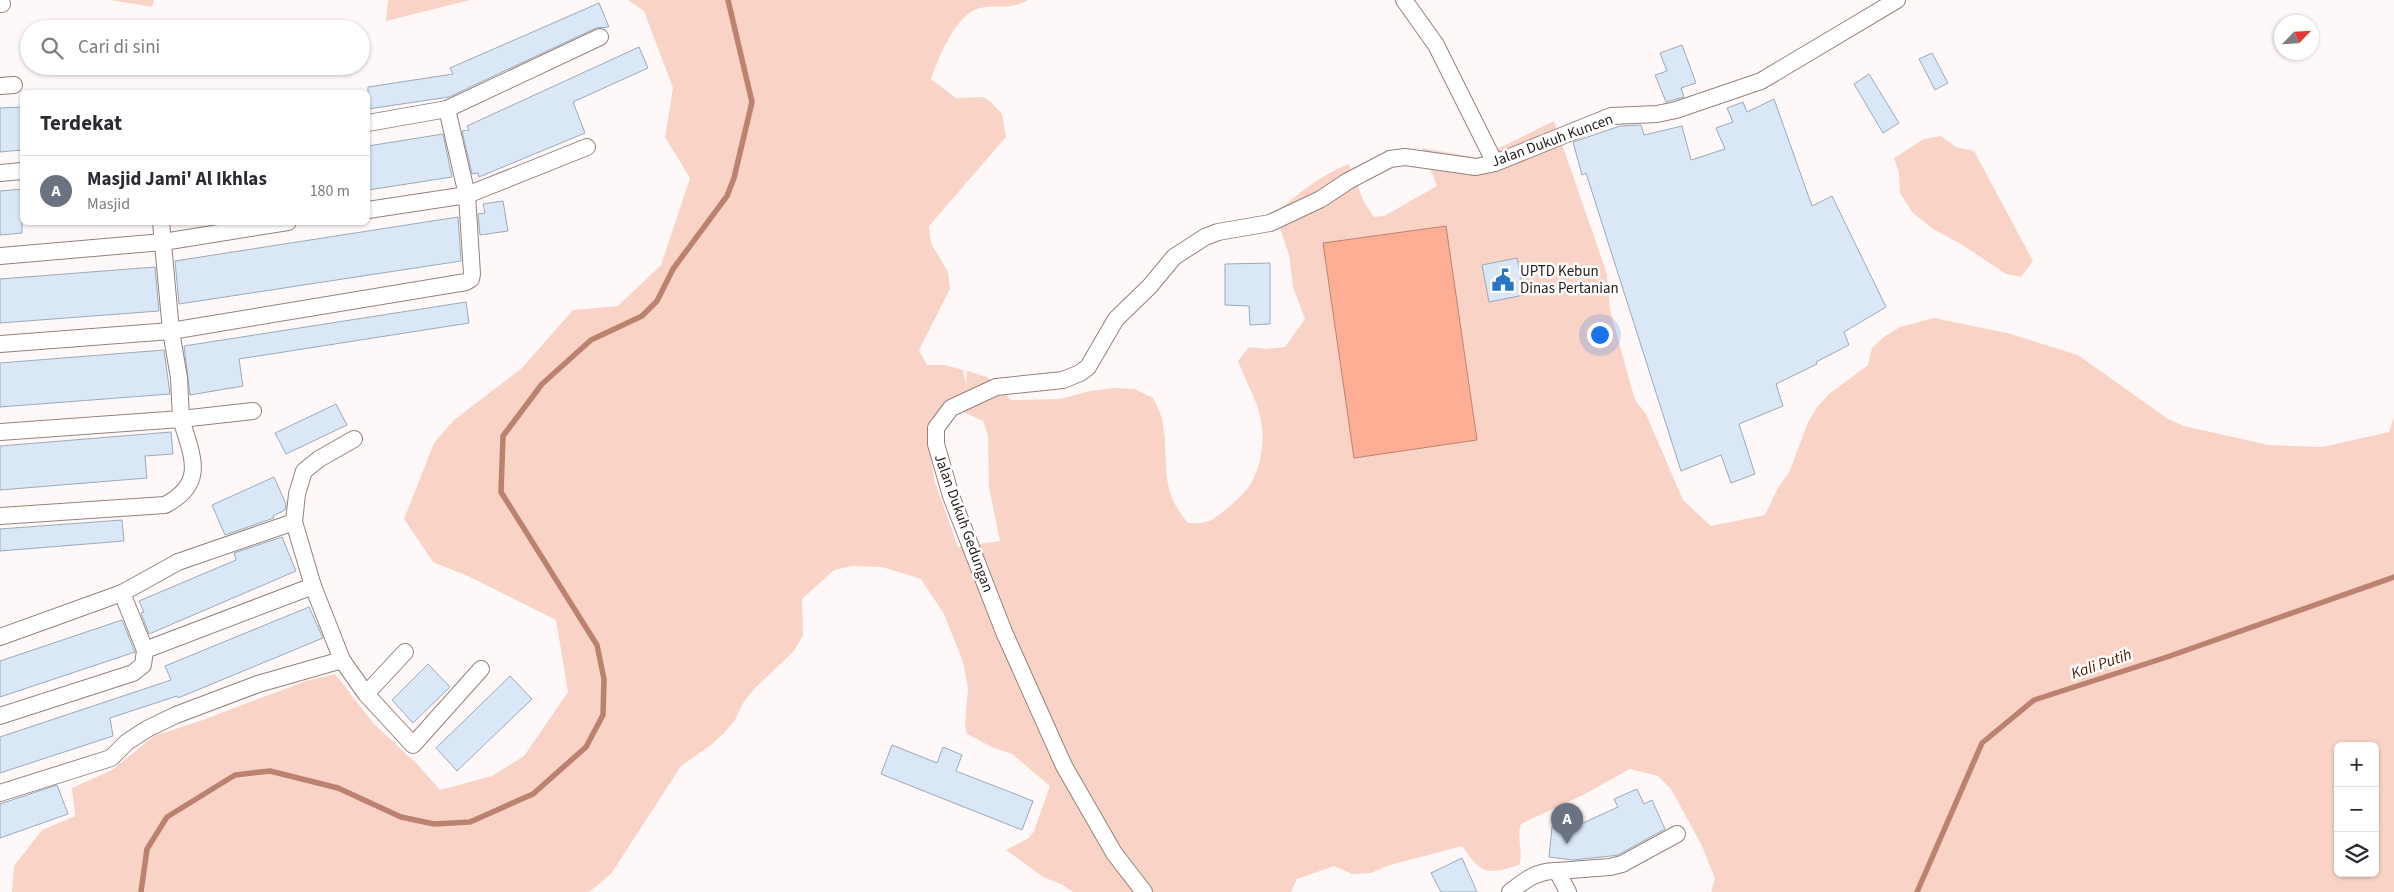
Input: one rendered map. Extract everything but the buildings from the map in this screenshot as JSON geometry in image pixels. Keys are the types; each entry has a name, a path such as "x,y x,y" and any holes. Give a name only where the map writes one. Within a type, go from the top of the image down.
{"street":[{"path":"1404,0 1436,45 1495,163"},
{"name":"Jalan Dukuh Kuncen","path":"1174,257 1192,244 1218,232 1270,223 1321,199 1348,181 1390,159 1404,157 1476,167 1495,163 1611,116 1657,114 1676,110 1761,81 1897,0"},
{"path":"370,123 447,109 600,37"},
{"path":"0,344 171,330 466,282 471,279 472,274 467,195 447,109"},
{"path":"370,210 467,195 587,147"},
{"path":"0,173 20,171"},
{"path":"0,516 165,506 177,499 193,479 193,463 181,419 180,378 171,330 161,225"},
{"path":"0,256 164,242 269,225"},
{"name":"Jalan Dukuh Gedungan","path":"1144,892 1114,854 1064,766 1004,632 951,496 936,444 936,428 951,408 996,387 1063,380 1080,373 1088,367 1116,319 1150,286 1174,257"},
{"path":"0,432 181,419 252,411"},
{"path":"354,439 319,459 304,471 294,522 313,586 342,660 366,694 413,745 481,669"},
{"path":"0,637 122,593 178,562 294,522"},
{"path":"146,650 313,586"},
{"path":"0,716 133,673 142,664 146,650 122,593"},
{"path":"366,694 405,652"},
{"path":"0,793 110,758 127,742 147,729 176,715 258,684 342,660"},
{"path":"1510,892 1525,880 1542,872 1610,867 1622,864 1676,834"},
{"path":"1557,871 1568,892"}],"shaded area":[{"path":"110,0 154,0 152,7"},
{"path":"388,0 470,0 386,21"},
{"path":"628,0 1028,0 1004,7 980,8 963,18 949,38 931,79 956,98 982,97 990,101 1002,114 1006,137 929,226 931,243 948,272 950,289 919,350 927,365 945,365 963,370 966,385 967,371 987,377 1011,400 1060,399 1090,391 1114,388 1135,389 1153,398 1161,414 1164,429 1170,493 1180,513 1188,523 1208,522 1221,513 1247,490 1258,467 1262,445 1261,420 1238,361 1249,347 1266,349 1285,347 1305,319 1293,287 1289,255 1275,213 1319,179 1349,164 1364,202 1374,217 1384,216 1437,186 1422,148 1479,158 1554,121 1607,274 1610,310 1635,400 1646,414 1683,500 1711,526 1765,515 1779,486 1789,473 1808,422 1818,406 1829,394 1868,365 1872,348 1885,336 1900,327 1934,318 2007,333 2078,355 2168,419 2184,426 2269,445 2322,447 2389,432 2394,417 2394,892 1711,892 1715,879 1702,846 1671,789 1658,776 1630,769 1583,795 1521,824 1519,834 1521,855 1519,865 1499,870 1492,871 1480,867 1462,846 1387,866 1371,873 1352,874 1334,866 1297,879 1291,892 1073,892 1061,884 1043,877 1006,850 1029,838 1034,831 1050,786 1012,754 994,748 967,734 965,725 968,688 963,662 944,614 921,579 882,567 852,566 834,570 802,599 803,635 794,651 754,689 743,703 735,720 724,733 711,745 681,766 611,874 589,892 12,892 14,866 42,830 75,816 72,788 112,770 154,736 200,721 306,681 335,674 374,724 418,765 440,790 492,776 524,756 568,692 556,620 470,577 433,562 404,519 434,443 454,420 522,368 573,310 618,306 661,265 690,178 665,137 673,88 644,11","holes":["946,404 983,421 988,435 989,487 1000,541 958,547 935,482 929,448 932,418"]},
{"path":"1941,136 1956,147 1974,151 2033,261 2021,277 2006,274 1961,244 1933,229 1913,213 1900,193 1899,173 1894,158 1924,139"},
{"path":"1446,226 1477,440 1354,458 1323,243"}],"waterway":[{"path":"141,892 147,849 167,817 235,775 270,771 338,788 401,817 434,824 470,822 533,794 586,747 603,715 604,679 597,645 501,492 503,436 542,384 591,340 642,316 657,301 673,269 727,196 734,178 752,102 728,0"},
{"name":"Kali Putih","path":"1917,892 1982,743 2034,700 2167,657 2394,577"}],"place":[{"name":"UPTD Kebun Dinas Pertanian","path":"1503,280"},
{"name":"Masjid Jami' Al Ikhlas","path":"1567,844"}]}
